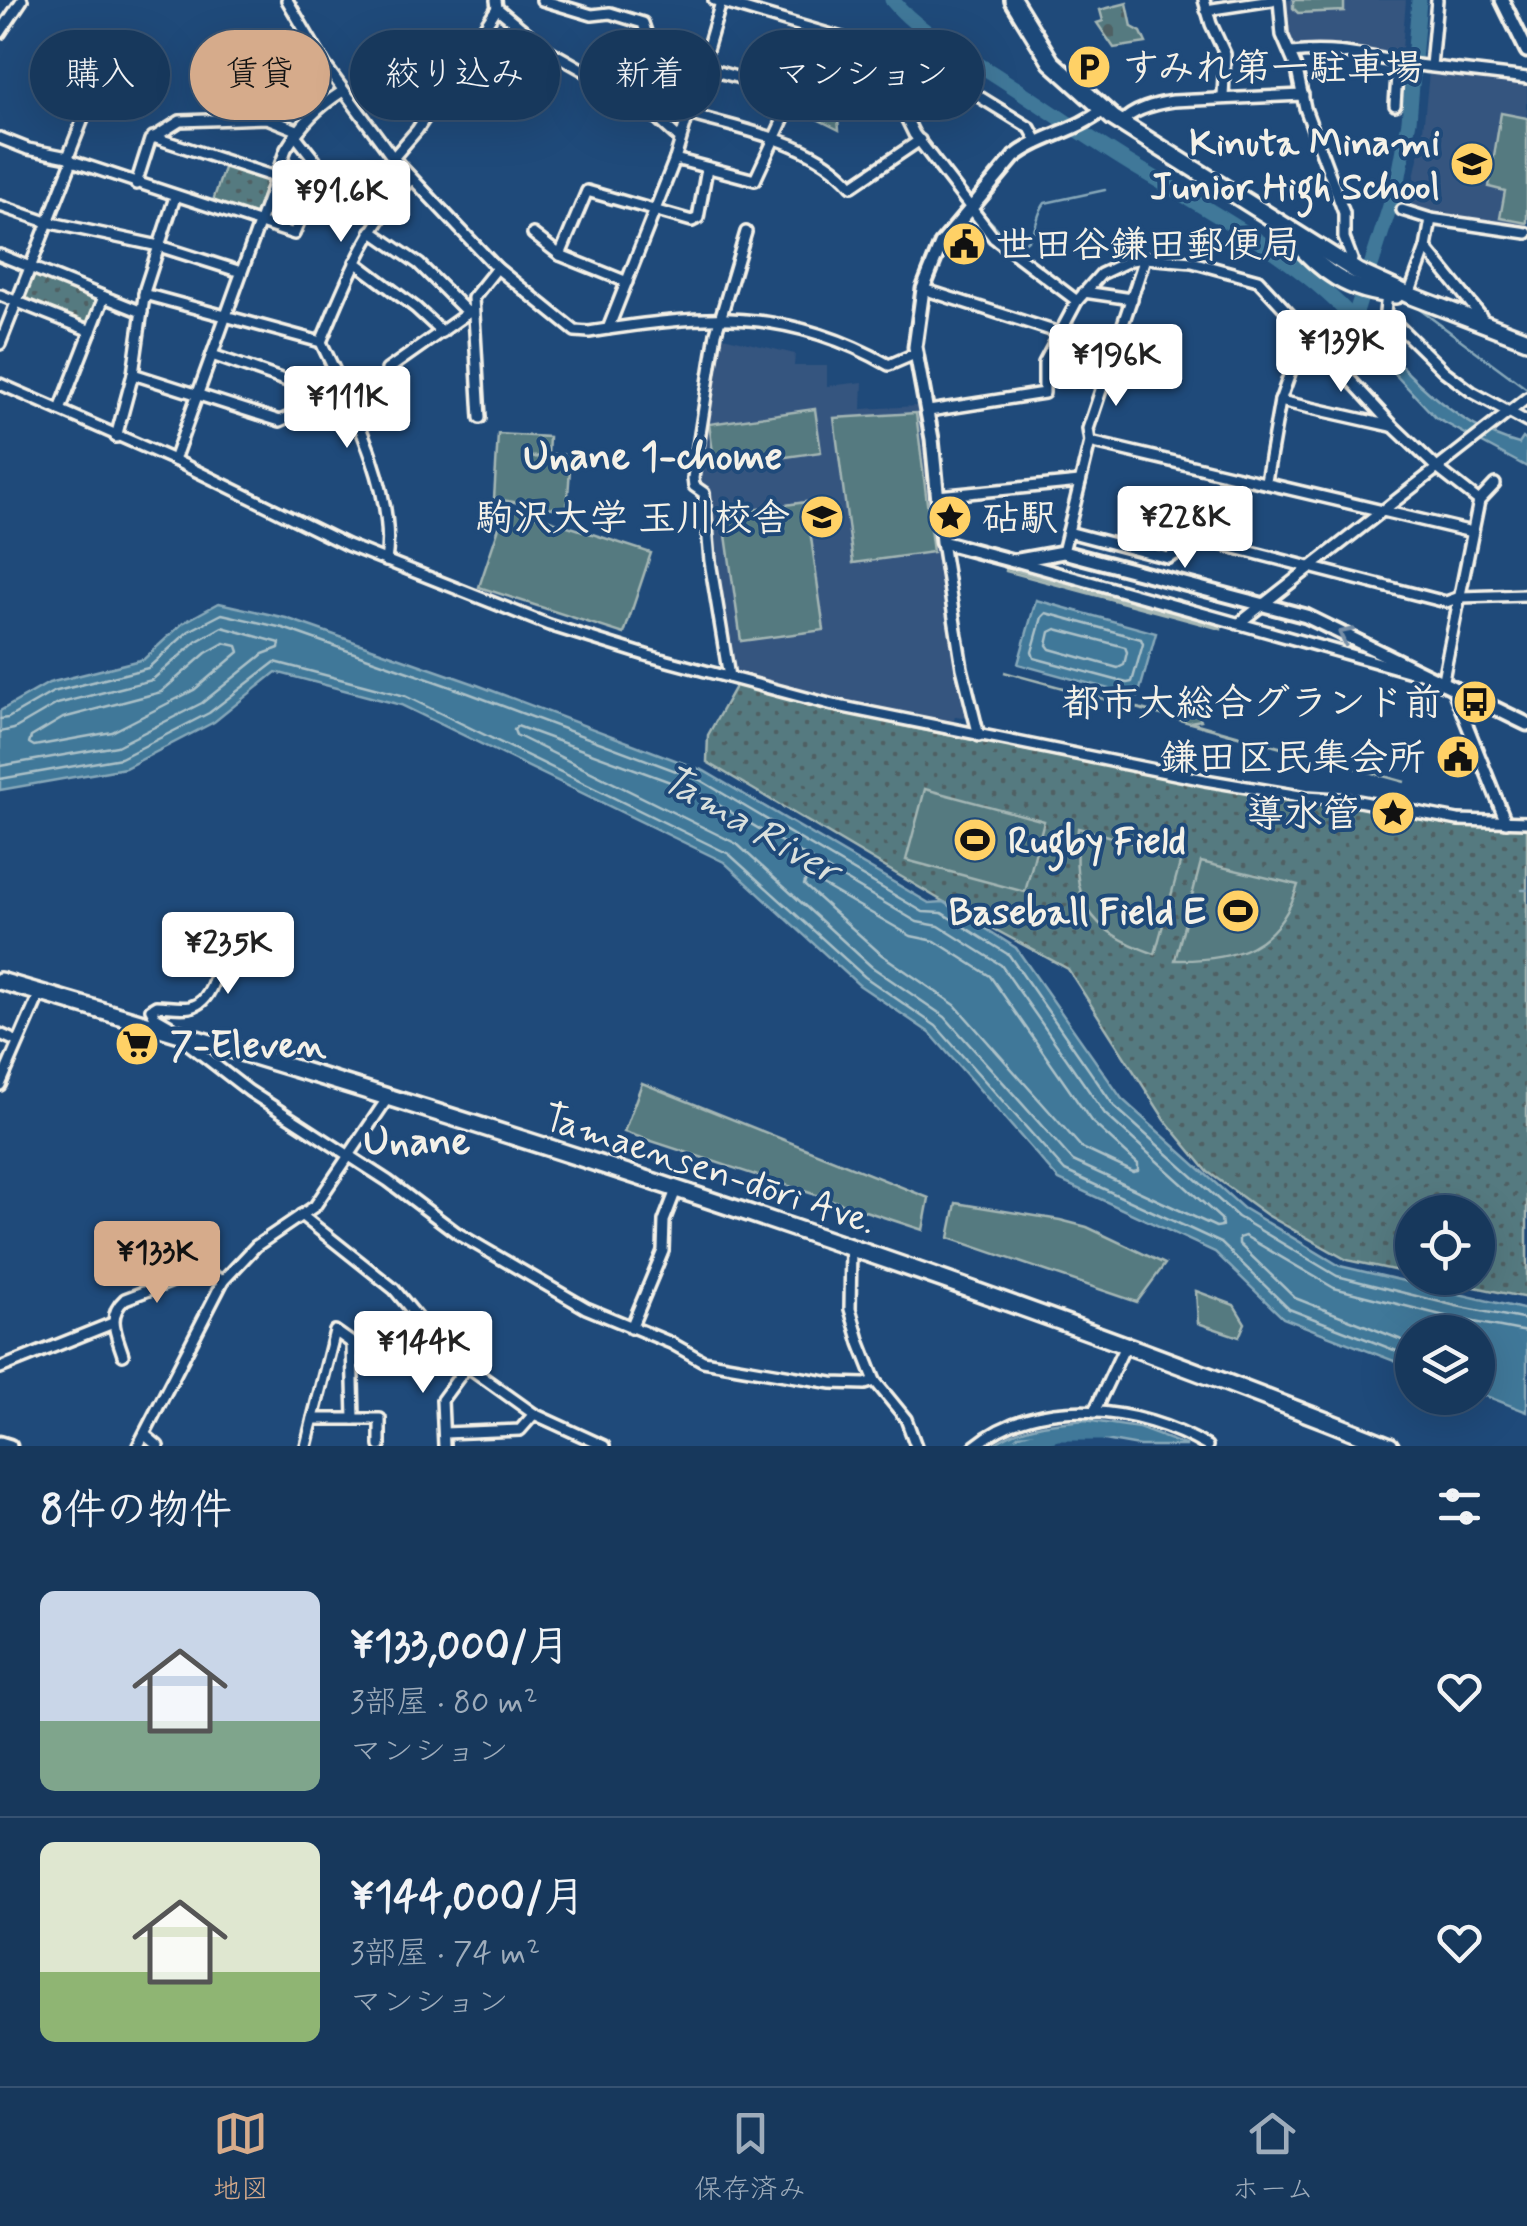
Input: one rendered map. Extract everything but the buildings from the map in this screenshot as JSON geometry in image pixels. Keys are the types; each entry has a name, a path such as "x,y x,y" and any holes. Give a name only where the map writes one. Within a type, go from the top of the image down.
{"main road":[{"path":"1013,0 1051,62 1100,113 1376,281 1527,340"},
{"path":"1282,224 1308,257 1336,280 1351,287 1409,296"},
{"name":"Tamaensen-dōri Ave.","path":"0,982 388,1099 851,1246 1390,1446"}],"street":[{"path":"0,33 22,0"},
{"path":"288,0 304,30"},
{"path":"542,0 592,15 610,12 644,23 646,30"},
{"path":"1223,97 1225,54 1205,5 1276,0 1282,34 1344,213 1344,238 1354,269"},
{"path":"1428,66 1437,0"},
{"path":"1502,0 1527,50"},
{"path":"711,30 718,1 815,30"},
{"path":"393,158 416,130 496,4 546,49 638,101 680,139"},
{"path":"1291,53 1316,50 1370,54 1428,66 1527,78"},
{"path":"1394,105 1401,61"},
{"path":"330,71 412,179 498,268 575,331 721,318 806,328 838,338 889,365 917,353"},
{"path":"174,460 258,224 296,132 317,108 343,91"},
{"path":"1120,123 1153,105 1223,97 1302,95"},
{"path":"984,100 1045,141"},
{"path":"979,736 962,668 917,353 923,289 941,244 1014,157 1100,113"},
{"path":"0,342 84,120"},
{"path":"136,184 153,137 180,120 190,120"},
{"path":"0,138 294,234 321,168 296,132 271,120"},
{"path":"608,329 686,120"},
{"path":"709,120 774,139 830,164 852,186 920,140"},
{"path":"674,159 754,180 783,120"},
{"path":"909,120 994,238 1080,296 1132,299"},
{"path":"153,137 276,177"},
{"path":"560,255 587,191 692,221 698,218 708,168"},
{"path":"386,561 387,534 376,476 347,397 321,342 371,230 412,179"},
{"path":"116,437 133,374 144,294 174,197"},
{"path":"0,206 47,222 159,246 241,272"},
{"path":"1402,210 1431,219 1527,233"},
{"path":"1409,296 1426,248 1431,219"},
{"path":"371,230 418,264 470,312"},
{"path":"729,677 710,561 704,493 694,486 693,478 704,396 746,232"},
{"path":"533,234 560,255 628,282"},
{"path":"1426,248 1481,316 1479,321"},
{"path":"0,256 142,312"},
{"path":"1063,552 1090,442 1088,428 1145,258"},
{"path":"928,412 1044,393 1044,363 1080,296 1101,274 1145,258 1192,262 1258,280 1394,427 1479,501"},
{"path":"355,262 442,332"},
{"path":"480,418 470,312 473,298 498,268"},
{"path":"923,289 1060,333"},
{"path":"144,294 321,342"},
{"path":"1388,294 1385,314 1396,328 1458,382 1527,422"},
{"path":"0,295 91,331"},
{"path":"60,410 104,297"},
{"path":"133,374 280,421 391,379 388,370 470,312"},
{"path":"1266,481 1280,402 1305,331"},
{"path":"212,355 304,387 313,407"},
{"path":"0,384 174,460 386,561 549,626 833,706 979,736 1306,797 1353,800 1458,820 1527,822"},
{"path":"1238,624 1527,398"},
{"path":"1280,402 1394,427"},
{"path":"1090,442 1472,532"},
{"path":"938,496 1080,482"},
{"path":"1495,484 1479,501 1460,596 1448,687 1506,822"},
{"path":"1068,532 1168,558 1204,540 1446,602 1460,596 1527,595"},
{"path":"942,542 1424,674"},
{"path":"1013,560 1063,552 1306,616 1527,724"},
{"path":"218,951 217,977 199,1003 182,1008 156,1006 152,1010 156,1017 249,1091 483,1249 574,1301 711,1362 832,1383 875,1381"},
{"path":"0,1085 40,993"},
{"path":"0,1034 18,1042"},
{"path":"138,1446 223,1281 256,1246 316,1206 388,1099"},
{"path":"631,1328 664,1251 664,1222 676,1190"},
{"path":"301,1215 394,1289 437,1341 467,1366 534,1414 604,1446"},
{"path":"851,1246 850,1309 875,1381 906,1418 916,1446"},
{"path":"122,1355 113,1323 116,1308 126,1299 201,1270 223,1281"},
{"path":"0,1368 113,1323"},
{"path":"306,1446 335,1331 352,1343 354,1419"},
{"path":"1094,1412 1125,1346"},
{"path":"444,1446 442,1400 467,1366"},
{"path":"975,1446 1010,1424 1094,1412 1146,1420 1207,1446"},
{"path":"444,1433 520,1430 534,1414"},
{"path":"313,1419 380,1420 380,1446"},
{"path":"145,1436 158,1446"},
{"path":"0,1443 10,1446"}],"shaded area":[{"path":"1288,0 1406,0 1402,49 1397,52 1296,46 1288,31"},
{"name":"Kinuta Minami Junior High School","path":"1429,73 1527,82 1527,228 1408,206 1422,139"},
{"name":"駒沢大学 玉川校舎","path":"723,337 795,354 794,366 827,366 827,386 863,382 862,409 917,406 956,664 971,718 955,716 953,726 733,673 714,561 707,490 699,483"}],"green space":[{"path":"1293,0 1344,0 1344,11 1298,13"},
{"path":"1127,3 1132,27 1141,32 1146,43 1114,48 1097,23 1103,21 1100,10"},
{"path":"1501,113 1527,118 1527,223 1500,218 1505,191 1489,187"},
{"path":"819,120 838,120 839,130"},
{"path":"225,165 268,179 254,218 212,204"},
{"path":"30,274 97,297 99,302 90,324 86,326 24,301"},
{"path":"815,409 821,452 715,467 709,424"},
{"path":"916,413 933,552 853,563 834,418"},
{"path":"498,434 549,437 548,456 530,457 571,455 567,510 494,499"},
{"path":"806,502 824,630 741,641 723,514"},
{"path":"506,506 651,553 624,634 479,587"},
{"path":"1006,571 1221,627 1221,629"},
{"path":"1004,672 1182,720 1189,713 1198,713 1201,720 1190,722 1405,782"},
{"path":"737,683 902,726 1214,787 1291,800 1364,806 1410,818 1463,825 1527,827 1527,1298 1495,1291 1495,1195 1395,1195 1395,1270 1347,1260 1267,1215 1208,1172 1165,1120 1068,969 944,902 707,762 708,735"},
{"name":"Rugby Field","path":"925,789 1044,821 1025,892 906,860"},
{"path":"1078,828 1182,856 1155,954 1113,934 1088,909 1077,875"},
{"name":"Baseball Field E","path":"1201,862 1298,885 1290,906 1267,937 1217,958 1175,960"},
{"path":"642,1083 929,1198 923,1230 624,1132"},
{"path":"956,1203 1087,1227 1165,1264 1137,1302 949,1238"},
{"path":"1196,1291 1234,1305 1245,1323 1239,1337 1198,1323"}],"water":[{"path":"1360,312 1408,373 1450,409 1496,436 1519,444 1523,438 1527,441 1527,467 1436,418 1346,322"},
{"path":"1036,600 1156,633 1138,697 1018,664"},
{"name":"Tama River","path":"219,603 286,618 472,683 704,771 929,903 944,902 1016,948 1122,1099 1243,1208 1340,1266 1395,1279 1395,1295 1463,1295 1527,1310 1527,1412 1495,1400 1495,1315 1395,1315 1395,1361 1283,1318 1215,1252 1059,1180 930,1033 859,985 724,862 401,705 276,672 214,722 125,768 0,790 0,711 49,683 144,659 183,623"},
{"path":"1085,1420 1139,1428 1187,1446 1139,1446 1105,1440 1082,1429 1019,1435 1007,1446 991,1446 1024,1429"}],"waterway":[{"path":"892,0 941,42 1287,261 1343,308 1365,333"},
{"path":"1354,319 1398,181 1409,121 1419,0"},
{"path":"978,209 1001,232 1024,243 1032,235 1045,203 1105,190"},
{"path":"1399,300 1415,306 1527,389"},
{"path":"1522,890 1527,890"},
{"path":"1014,1446 1057,1433 1108,1433"}],"place":[{"name":"すみれ第一駐車場","path":"1089,67"},
{"name":"Kinuta Minami Junior High School","path":"1472,164"},
{"name":"世田谷鎌田郵便局","path":"964,244"},
{"name":"駒沢大学 玉川校舎","path":"822,517"},
{"name":"砧駅","path":"950,517"},
{"name":"都市大総合グランド前","path":"1475,702"},
{"name":"鎌田区民集会所","path":"1458,757"},
{"name":"導水管","path":"1393,813"},
{"name":"Rugby Field","path":"975,840"},
{"name":"Baseball Field E","path":"1238,911"},
{"name":"7-Eleven","path":"137,1044"}],"district":[{"name":"Unane 1-chome","path":"653,455"},
{"name":"Unane","path":"417,1140"}]}
